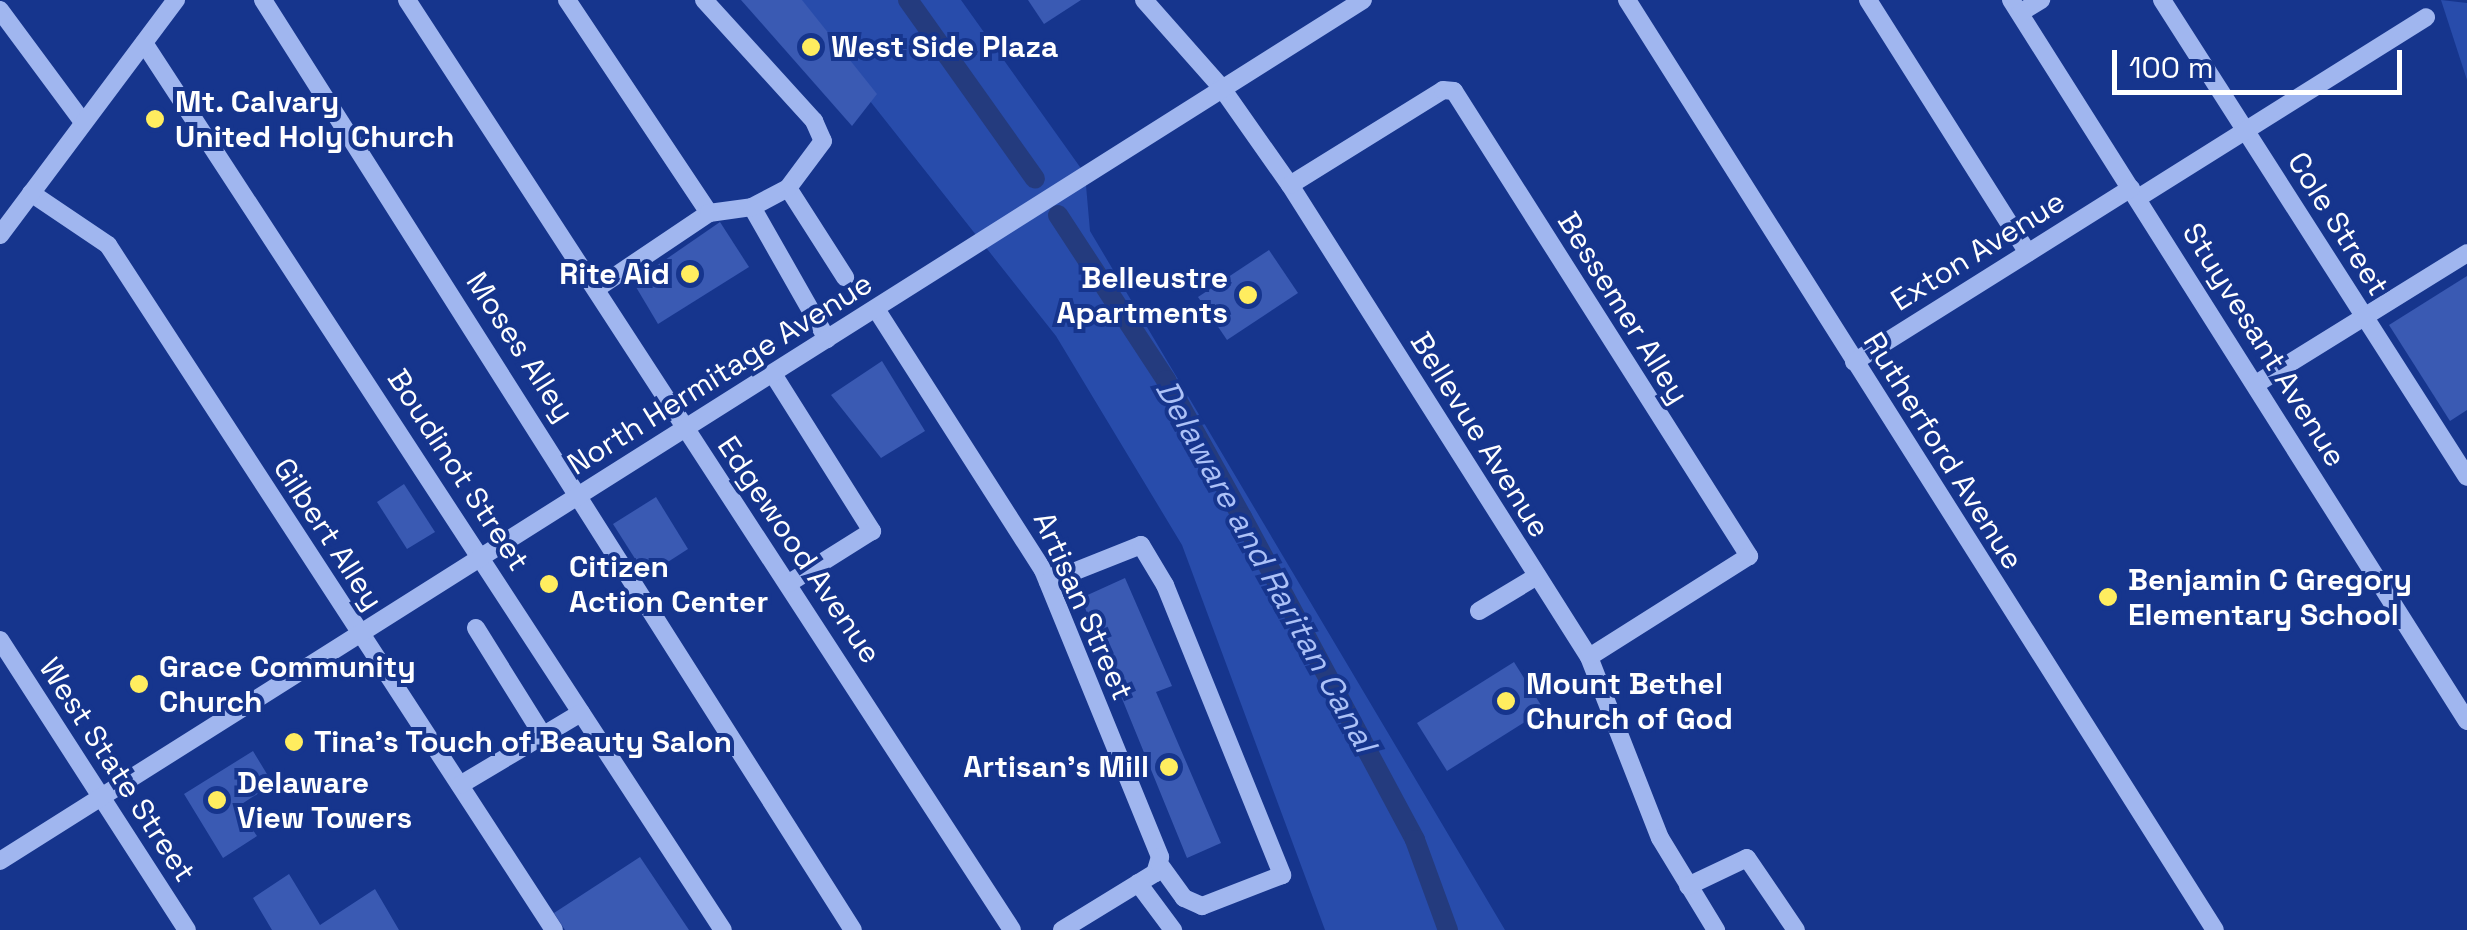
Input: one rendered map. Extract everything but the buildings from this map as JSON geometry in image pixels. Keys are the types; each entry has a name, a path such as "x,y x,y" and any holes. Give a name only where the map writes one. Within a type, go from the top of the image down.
{"street":[{"path":"0,235 176,0"},
{"name":"Moses Alley","path":"263,0 580,494 853,930"},
{"name":"Edgewood Avenue","path":"407,0 1012,930"},
{"path":"567,0 709,213"},
{"path":"596,289 709,213 752,208 788,188 823,141 814,120 704,0"},
{"name":"Bellevue Avenue","path":"1144,0 1221,87 1290,185 1588,657 1644,804 1716,930"},
{"name":"North Hermitage Avenue","path":"0,861 1363,0"},
{"name":"Rutherford Avenue","path":"1627,0 2215,930"},
{"path":"1868,0 2028,253"},
{"path":"2016,7 2041,0"},
{"name":"Cole Street","path":"2162,0 2467,477"},
{"name":"Stuyvesant Avenue","path":"2016,7 2467,721"},
{"path":"0,10 83,122"},
{"name":"Exton Avenue","path":"1854,362 2028,253 2246,131 2426,17"},
{"name":"Boudinot Street","path":"144,42 723,930"},
{"name":"Bessemer Alley","path":"1290,185 1443,90 1454,91 1749,556 1588,657"},
{"path":"788,188 845,276"},
{"name":"Gilbert Alley","path":"30,194 108,245 554,930"},
{"path":"752,208 827,340"},
{"path":"2256,384 2467,253"},
{"name":"Artisan Street","path":"876,309 1048,582 1160,865 1184,898 1202,906 1282,875 1165,584 1141,545 1048,582"},
{"path":"773,374 872,531 789,583"},
{"path":"1479,611 1537,576"},
{"path":"476,628 542,734"},
{"name":"West State Street","path":"0,640 104,793 187,930"},
{"path":"460,785 581,712"},
{"path":"1688,886 1748,858 1796,930"},
{"path":"1062,930 1160,865"},
{"path":"1138,883 1173,930"}],"shaded area":[{"path":"790,0 961,0 1085,174 1090,231 1505,930 1325,930 1182,545 1056,336"},
{"path":"2441,0 2467,3 2467,80"}],"waterway":[{"name":"Delaware and Raritan Canal","path":"908,0 1035,179"},
{"name":"Delaware and Raritan Canal","path":"1058,215 1166,380 1242,517 1415,840 1448,930"}],"place":[{"name":"West Side Plaza","path":"811,47"},
{"name":"Mt. Calvary United Holy Church","path":"155,119"},
{"name":"Rite Aid","path":"690,274"},
{"name":"Belleustre Apartments","path":"1248,295"},
{"name":"Citizen Action Center","path":"549,584"},
{"name":"Benjamin C Gregory Elementary School","path":"2108,597"},
{"name":"Grace Community Church","path":"139,684"},
{"name":"Mount Bethel Church of God","path":"1506,701"},
{"name":"Tina's Touch of Beauty Salon","path":"294,742"},
{"name":"Artisan's Mill","path":"1169,767"},
{"name":"Delaware View Towers","path":"217,800"}]}
